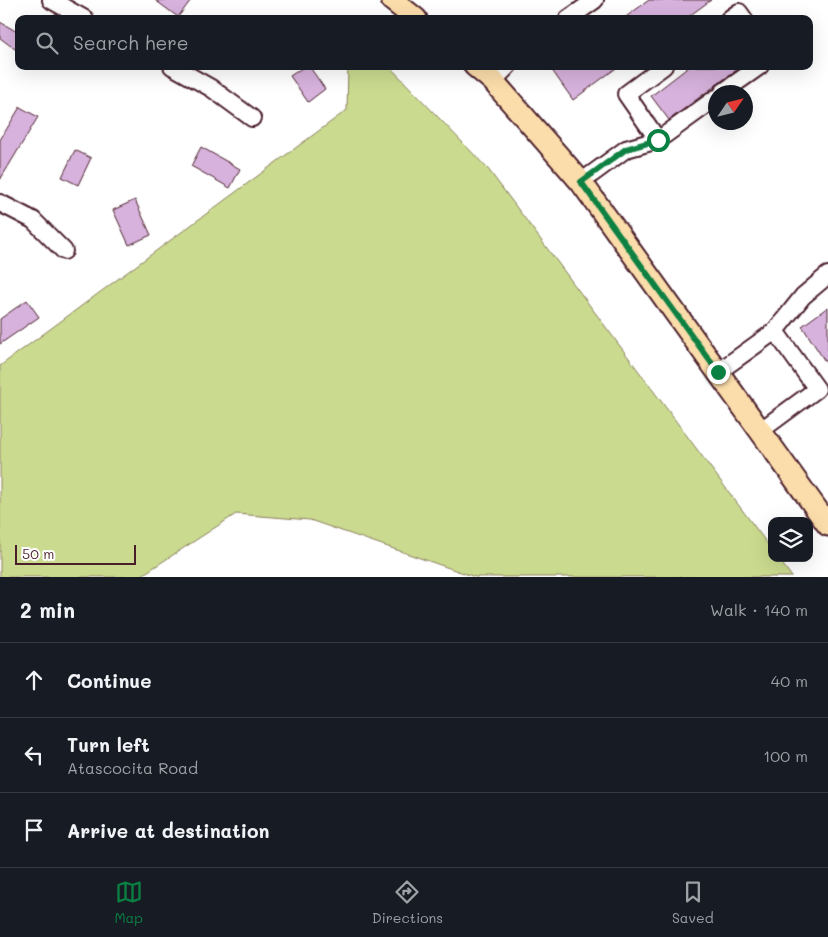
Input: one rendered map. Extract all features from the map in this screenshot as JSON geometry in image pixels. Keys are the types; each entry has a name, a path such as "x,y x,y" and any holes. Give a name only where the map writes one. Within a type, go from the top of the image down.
{"main road":[{"path":"392,0 411,15"},
{"path":"500,73 581,182 828,525"}],"street":[{"path":"51,0 78,15"},
{"path":"574,15 595,0"},
{"path":"179,70 211,88 252,118"},
{"path":"658,140 626,94 659,70"},
{"path":"733,85 754,70"},
{"path":"581,182 626,149 658,140 708,104"},
{"path":"0,203 33,220 64,251"},
{"path":"718,372 775,331 803,296 828,276"},
{"path":"760,430 823,386 775,331"}],"green space":[{"path":"348,70 393,70 488,169 768,545 768,562 781,562 792,577 475,577 310,520 236,514 139,577 0,577 0,366 347,110"}],"building":[{"path":"155,0 191,0 180,15 175,15"},
{"path":"649,0 711,0 690,15 628,15"},
{"path":"0,22 15,31 15,49 0,38"},
{"path":"299,70 312,70 325,89 308,102 290,76"},
{"path":"552,70 614,70 573,100"},
{"path":"685,70 737,70 716,85 708,85 708,91 669,120 651,96"},
{"path":"20,107 38,117 0,180 0,140"},
{"path":"201,147 240,169 230,188 191,166"},
{"path":"75,150 91,158 78,185 62,177"},
{"path":"135,200 151,235 129,245 113,210"},
{"path":"27,300 39,317 0,344 0,319"},
{"path":"828,307 828,366 802,326"}],"route":[{"path":"658,140 626,149 581,182 718,372"}]}
